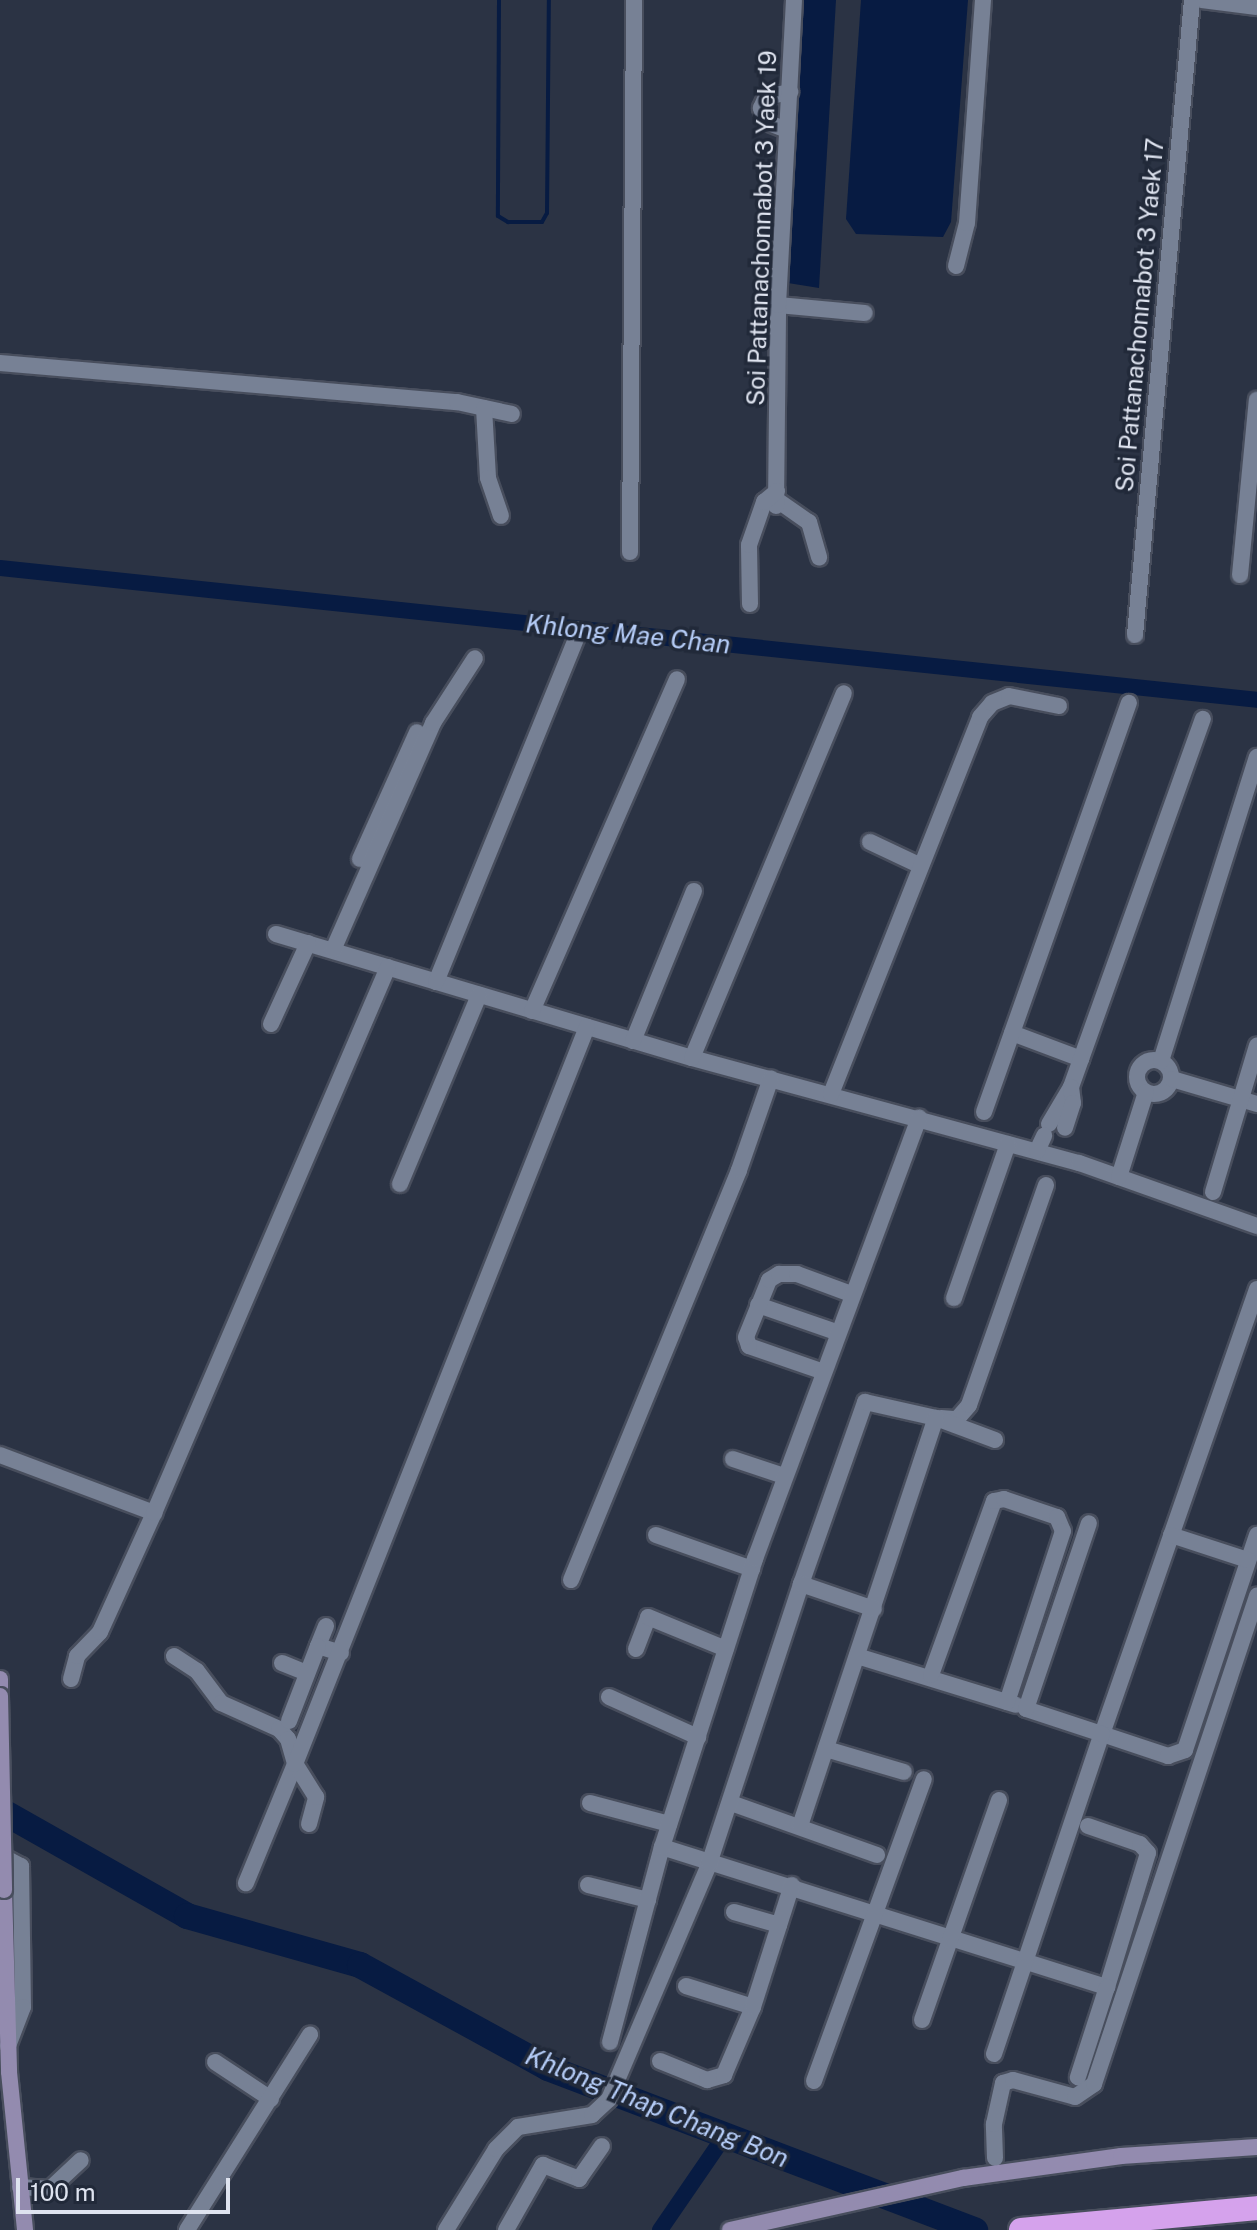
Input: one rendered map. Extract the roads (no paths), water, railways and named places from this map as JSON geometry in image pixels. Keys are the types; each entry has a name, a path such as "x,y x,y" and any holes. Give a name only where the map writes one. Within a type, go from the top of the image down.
{"highway":[{"path":"1021,2230 1257,2208"}],"main road":[{"path":"0,1679 8,2047 25,2230"},
{"path":"730,2230 963,2178 1121,2156 1257,2147"}],"street":[{"path":"630,552 634,0"},
{"name":"Soi Pattanachonnabot 3 Yaek 19","path":"777,499 778,305 794,0"},
{"path":"956,266 967,223 983,0"},
{"name":"Soi Pattanachonnabot 3 Yaek 17","path":"1135,635 1192,0"},
{"path":"1202,0 1257,7"},
{"path":"787,130 766,122 761,108 766,97 790,92"},
{"path":"778,305 865,313"},
{"path":"0,363 484,408 512,414"},
{"path":"1240,575 1257,400"},
{"path":"484,408 488,478 501,516"},
{"path":"750,604 749,545 764,502 777,499 809,522 819,558"},
{"path":"436,982 579,631"},
{"path":"360,859 374,842 433,723 475,658"},
{"path":"532,1011 677,679"},
{"path":"692,1058 844,693"},
{"path":"831,1094 980,717 992,703 1009,696 1059,706"},
{"path":"984,1112 1129,703"},
{"path":"1052,1139 1203,719"},
{"path":"333,950 417,732"},
{"path":"1249,1102 1172,1079 1161,1061 1257,757"},
{"path":"870,842 921,866"},
{"path":"633,1041 694,891"},
{"path":"276,934 692,1058 1008,1144 1052,1139 1119,1177 1257,1226"},
{"path":"271,1024 308,943"},
{"path":"71,1679 77,1656 100,1632 154,1513 388,967"},
{"path":"400,1184 479,995"},
{"path":"246,1883 341,1653 587,1027"},
{"path":"1012,1033 1081,1059"},
{"path":"1213,1192 1249,1102 1257,1045"},
{"path":"1146,1092 1137,1078 1140,1067 1161,1061"},
{"path":"571,1580 739,1170 771,1078"},
{"path":"1146,1092 1162,1092 1172,1079"},
{"path":"1119,1177 1146,1092"},
{"path":"610,2042 662,1847 752,1569 821,1371 919,1118"},
{"path":"954,1298 1008,1144"},
{"path":"936,1418 957,1419 969,1405 1046,1185"},
{"path":"821,1371 749,1346 746,1337 758,1305 769,1280 786,1272 851,1294"},
{"path":"994,2054 1257,1289"},
{"path":"758,1305 836,1332"},
{"path":"446,2230 496,2149 518,2127 592,2115 609,2099 709,1864 863,1403 936,1418 995,1440"},
{"path":"800,1826 936,1418"},
{"path":"0,1455 154,1513"},
{"path":"733,1459 784,1476"},
{"path":"931,1675 994,1501 1004,1499 1057,1517 1063,1531 1007,1702"},
{"path":"1026,1709 1089,1523"},
{"path":"656,1535 752,1569"},
{"path":"1171,1535 1248,1560"},
{"path":"857,1656 931,1675 1168,1756 1185,1750 1257,1535"},
{"path":"801,1584 874,1609"},
{"path":"995,2158 994,2124 1003,2083 1013,2080 1075,2097 1094,2084 1257,1596"},
{"path":"636,1649 648,1617 726,1649"},
{"path":"289,1721 326,1626"},
{"path":"318,1646 341,1653"},
{"path":"174,1656 197,1671 221,1703 279,1729 295,1764 317,1800 309,1824"},
{"path":"282,1663 307,1673"},
{"path":"609,1697 698,1737"},
{"path":"826,1749 904,1772"},
{"path":"814,2081 924,1779"},
{"path":"922,2020 999,1800"},
{"path":"590,1803 669,1824"},
{"path":"731,1803 877,1855"},
{"path":"1078,2077 1148,1853 1140,1844 1088,1826"},
{"path":"662,1847 709,1864 792,1885 875,1911 1107,1987"},
{"path":"0,1855 21,1866 23,2007 8,2047"},
{"path":"588,1885 648,1900"},
{"path":"660,2061 707,2080 721,2079 753,2007 792,1885"},
{"path":"734,1912 779,1925"},
{"path":"686,1986 753,2007"},
{"path":"187,2230 310,2035"},
{"path":"215,2062 271,2099"},
{"path":"506,2230 543,2165 579,2179 602,2146"},
{"path":"20,2187 50,2189 81,2160"}],"water":[{"path":"800,0 836,0 819,288 788,283"},
{"path":"861,0 968,0 951,222 943,237 856,234 846,219"}],"waterway":[{"path":"499,0 498,216 508,222 542,222 547,213 549,0"},
{"name":"Khlong Mae Chan","path":"0,568 1257,700"},
{"name":"Khlong Thap Chang Bon","path":"0,1810 187,1916 360,1965 548,2068 975,2230"},
{"path":"660,2230 726,2134"}]}
